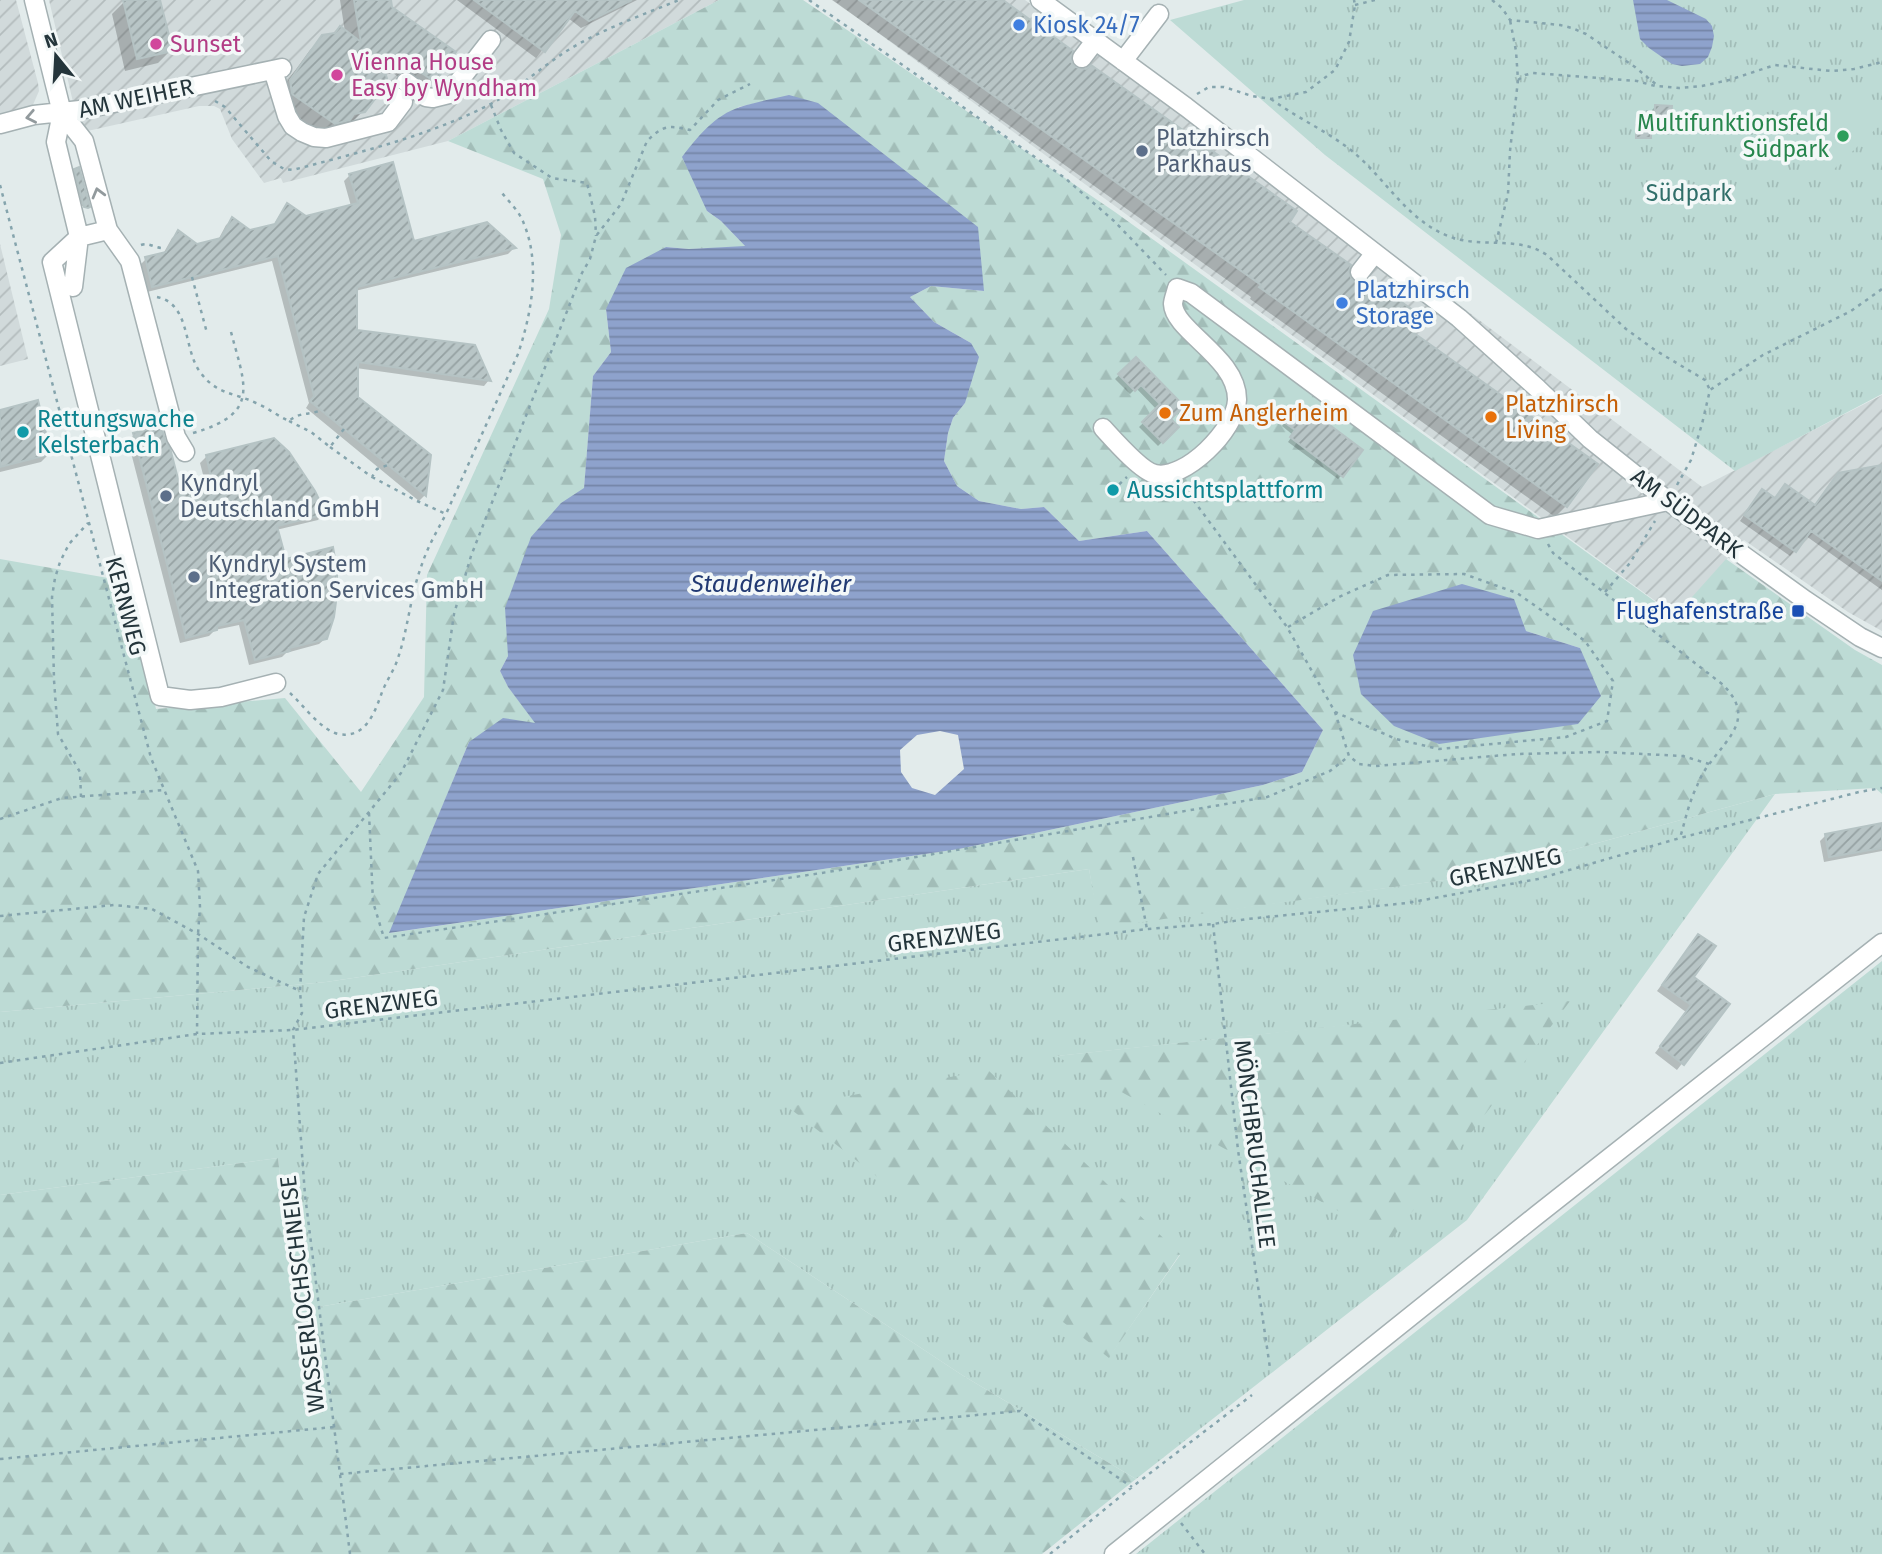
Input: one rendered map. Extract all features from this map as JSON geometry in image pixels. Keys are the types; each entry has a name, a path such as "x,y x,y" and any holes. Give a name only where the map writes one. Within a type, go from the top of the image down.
{"street":[{"name":"AM WEIHER","path":"34,0 62,113 278,69 287,116 293,126 314,137 326,138 388,121 403,102 394,96"},
{"name":"AM SÜDPARK","path":"1041,0 1186,107 1459,318 1590,439 1668,501 1805,600 1860,637 1882,648"},
{"path":"1123,61 1159,14"},
{"path":"406,82 426,97 449,94 491,40"},
{"path":"1082,58 1095,41"},
{"path":"0,124 34,115 62,113"},
{"path":"62,113 84,141 108,230 130,261 181,445"},
{"path":"62,113 56,142 79,237 73,287"},
{"path":"108,230 79,237 52,262 160,696 190,700 221,697 276,682"},
{"path":"1360,272 1375,253"},
{"path":"1103,428 1140,465 1156,474 1171,473 1210,448 1233,418 1237,402 1236,391 1225,367 1179,319 1173,305 1177,288 1191,293 1490,515 1538,529 1668,501"},
{"path":"1114,1554 1882,943"}],"path":[{"path":"206,100 214,100 225,107 271,161 284,169 293,170 431,131 491,105 564,53 594,36 679,0"},
{"path":"809,0 1065,178 1114,221 1177,288"},
{"path":"1186,107 1209,87 1224,87 1271,99 1306,92 1335,70 1349,42 1356,5 1354,0"},
{"path":"1356,5 1375,0"},
{"path":"1492,0 1510,20 1518,80 1508,194 1496,243"},
{"path":"1510,20 1560,25 1586,34 1658,86"},
{"path":"1518,80 1533,73 1637,81 1679,88 1729,80 1775,65 1832,71 1882,62"},
{"path":"596,236 621,204 647,141 654,134 671,126 690,130 718,100 750,84"},
{"path":"1271,99 1350,149 1427,225 1448,236 1473,243 1521,245 1537,249 1626,329 1705,380 1710,390 1691,460 1630,563 1605,592"},
{"path":"491,105 514,153 552,178 587,183 595,216 596,236"},
{"name":"KERNWEG","path":"0,185 151,758 198,871 200,907 197,1034"},
{"path":"276,682 327,730 348,734 360,730 377,709 397,661 425,553 446,514 526,330 533,280 530,244 524,223 502,193"},
{"name":"WASSERLOCHSCHNEISE","path":"350,1554 305,1195 293,1030 302,1013 300,992 304,917 318,874 401,773 443,690 454,614 471,556 582,273 590,259 596,236"},
{"path":"138,252 141,244 145,243 163,248"},
{"path":"192,277 206,333"},
{"path":"1710,390 1763,355 1851,310 1882,289"},
{"path":"149,298 165,298 174,305 180,315 197,369 215,388 259,403 311,432 372,477 446,514"},
{"path":"181,445 205,429 223,422 237,411 244,398 230,328"},
{"path":"289,421 297,415 321,410"},
{"path":"330,447 344,429"},
{"path":"372,477 377,469 388,464"},
{"path":"1187,465 1191,474 1194,501 1287,627 1335,712 1349,756 1359,764 1376,766 1517,754 1601,752 1683,756 1709,764"},
{"path":"81,797 79,772 58,734 52,597 60,562 69,544 88,523"},
{"path":"1538,529 1553,552 1732,694 1738,715 1734,733 1709,764 1695,789 1680,838"},
{"path":"1287,627 1339,597 1388,575 1464,574 1517,593 1584,641 1613,681 1607,721 1566,737 1438,749 1396,739 1335,712"},
{"path":"369,812 373,902 384,938 828,872 1267,797 1329,771 1349,756"},
{"name":"GRENZWEG","path":"0,1063 197,1034 293,1030 1147,929 1407,903 1538,878 1680,838 1882,788"},
{"path":"0,819 62,798 165,790"},
{"path":"1133,857 1147,929"},
{"path":"0,916 114,905 152,909 198,934 248,967 300,992"},
{"name":"MÖNCHBRUCHALLEE","path":"1213,924 1238,1150 1270,1368"},
{"path":"1050,1554 1252,1395"},
{"path":"340,1474 1020,1411 1132,1488"},
{"path":"0,1459 334,1427"},
{"path":"1170,1509 1205,1554"}],"shaded area":[{"path":"0,0 16,0 39,91 32,107 0,114"},
{"path":"49,0 719,0 448,141 283,183 281,178 264,183 232,139 220,109 214,106 199,106 83,132 76,101 73,102"},
{"path":"833,0 1025,0 1443,293 1702,487 1882,395 1882,631 1848,612 1744,540 1676,616"},
{"path":"0,244 28,359 0,366"}],"green space":[{"path":"719,0 803,0 1115,212 1675,616 1726,559 1855,650 1882,665 1882,794 1875,788 1775,794 1481,875 1099,928 1089,869 326,982 0,1012 0,559 125,581 156,709 285,698 361,792 424,697 427,575 549,309 561,235 543,179 448,141","holes":["762,102 984,291 931,286 910,297 934,322 971,343 965,403 953,418 944,461 957,486 979,501 1021,509 1044,507 1079,541 1147,531 1323,730 1302,772 1263,785 959,849 390,933 469,742 536,723 508,687 500,671 508,656 561,504 584,489 593,376 611,352 606,309 666,247 746,247 721,221 707,211 738,107","1526,631 1580,648 1394,726"]},
{"name":"Südpark","path":"1244,0 1882,0 1882,394 1735,471 1325,155 1170,20"},
{"name":"Multifunktionsfeld Südpark","path":"1854,100 1879,126 1832,171 1807,146"},
{"path":"1775,794 1467,1220 1136,1479 962,1375 747,1233 295,1311 278,1158 0,1195 0,1012 326,982 1089,869 1100,927 1481,875","holes":["1569,1002 1057,1057 1057,1056","789,1107 1180,1255 1109,1357"]},
{"path":"1882,961 1882,1554 1136,1554"},
{"path":"1570,1001 1391,1240 1056,1056"},
{"path":"988,1070 1180,1254 1109,1358 788,1107"},
{"path":"278,1158 295,1311 747,1233 962,1375 1136,1479 1042,1554 0,1554 0,1195"}],"water":[{"path":"1633,0 1667,0 1706,19 1712,26 1714,36 1708,57 1700,64 1682,66 1672,64 1649,48 1640,39"},
{"name":"Staudenweiher","path":"789,95 818,103 978,227 984,291 931,286 910,297 934,322 971,343 979,357 965,403 953,418 948,433 944,461 957,486 979,501 1021,509 1044,507 1079,541 1147,531 1323,730 1302,772 1263,785 959,849 389,933 469,742 503,718 535,723 508,687 500,671 508,656 505,608 531,537 561,503 584,488 593,376 611,352 606,309 626,268 666,247 689,249 745,246 721,221 707,211 682,157 700,134 722,115 740,107","holes":["940,731 958,735 964,769 935,795 912,788 901,772 900,750 917,735"]},
{"path":"1462,584 1514,599 1526,631 1580,648 1601,696 1578,724 1439,744 1394,726 1361,694 1353,655 1373,611"}],"building":[{"path":"123,0 160,0 173,51 137,59"},
{"path":"354,0 391,0 392,7 456,52 435,82 406,62 383,65 388,82 365,112 354,114 350,120 335,124 292,94 290,80 322,35 335,33 340,26 361,42"},
{"path":"474,0 632,0 589,21 575,11 545,52"},
{"path":"859,0 1003,0 1073,51 1071,62 1076,67 1086,69 1091,65 1297,211 1290,222 1351,265 1349,271 1352,280 1359,283 1369,279 1424,318 1414,333 1598,464 1567,507 1259,287 1261,285"},
{"path":"1655,105 1672,106 1670,130 1654,129"},
{"path":"1636,125 1651,125 1651,138 1636,138"},
{"path":"393,162 414,241 487,222 516,248 357,287 357,330 475,345 491,381 358,362 358,397 431,455 426,496 310,401 314,396 278,256 152,287 145,257 166,252 178,230 197,244 221,238 232,217 250,230 275,224 287,203 306,216 358,203 349,174"},
{"path":"79,167 90,207 88,208 84,207 74,169"},
{"path":"1136,357 1184,406 1171,419 1179,427 1163,443 1142,422 1160,404 1141,385 1135,391 1118,374"},
{"name":"Rettungswache Kelsterbach","path":"38,400 51,454 0,467 0,410"},
{"path":"1299,402 1363,450 1343,477 1290,437 1295,430 1284,422"},
{"path":"161,426 170,448 182,494 213,486 206,455 274,438 289,452 315,491 326,514 277,526 286,559 333,547 337,594 327,639 255,660 244,620 217,626 217,630 186,638 133,433"},
{"path":"1882,465 1882,581 1811,531 1796,552 1744,515 1762,489 1775,498 1785,484 1815,505 1838,473"},
{"path":"1882,823 1882,848 1829,857 1825,834"},
{"path":"1698,934 1716,946 1694,977 1730,1004 1684,1065 1660,1046 1691,1005 1662,985"}],"place":[{"name":"Kiosk 24/7","path":"1019,25"},
{"name":"Sunset","path":"156,44"},
{"name":"Vienna House Easy by Wyndham","path":"337,75"},
{"name":"Multifunktionsfeld Südpark","path":"1843,136"},
{"name":"Platzhirsch Parkhaus","path":"1142,151"},
{"name":"Platzhirsch Storage","path":"1342,303"},
{"name":"Zum Anglerheim","path":"1165,413"},
{"name":"Platzhirsch Living","path":"1491,417"},
{"name":"Rettungswache Kelsterbach","path":"23,432"},
{"name":"Aussichtsplattform","path":"1113,490"},
{"name":"Kyndryl Deutschland GmbH","path":"166,496"},
{"name":"Kyndryl System Integration Services GmbH","path":"194,577"},
{"name":"Flughafenstraße","path":"1798,611"}]}
